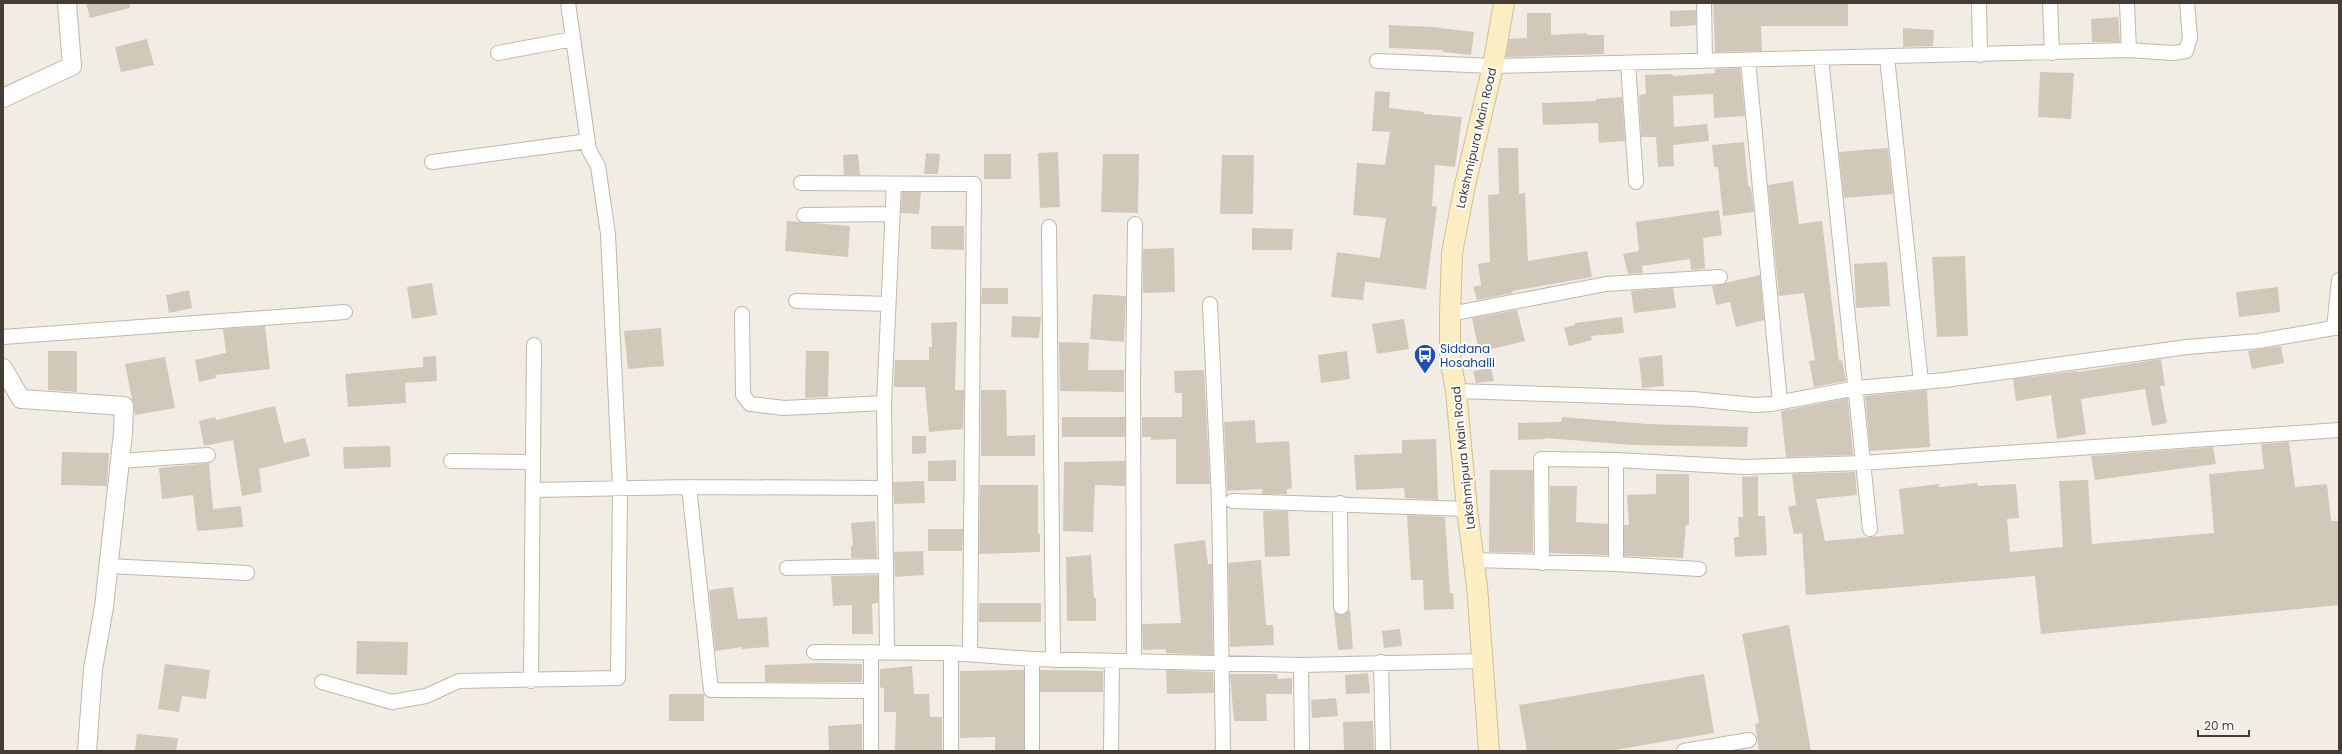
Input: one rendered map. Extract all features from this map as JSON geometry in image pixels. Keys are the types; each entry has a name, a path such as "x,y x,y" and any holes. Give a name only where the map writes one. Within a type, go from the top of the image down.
{"main road":[{"name":"Lakshmipura Main Road","path":"1489,751 1474,560 1467,509 1456,391 1450,357 1450,314 1452,253 1465,185 1493,66 1504,3"}],"street":[{"path":"3,98 72,66 68,3"},
{"path":"322,682 392,702 426,696 459,681 531,681 618,678 620,488 608,234 598,166 589,150 568,3"},
{"path":"1704,3 1705,61"},
{"path":"1979,3 1980,55"},
{"path":"2050,3 2052,53"},
{"path":"2127,3 2128,50"},
{"path":"1377,61 1493,66 1980,55 2128,50 2174,53 2186,51 2190,38 2187,3"},
{"path":"498,53 573,39"},
{"path":"1887,57 1921,382"},
{"path":"1821,58 1854,388 1870,529"},
{"path":"1748,60 1780,402"},
{"path":"1628,63 1636,182"},
{"path":"432,162 588,141"},
{"path":"801,184 974,184 970,654"},
{"path":"887,652 884,403 887,304 894,184"},
{"path":"804,215 892,214"},
{"path":"1134,660 1132,380 1135,224"},
{"path":"1049,228 1053,660"},
{"path":"1450,314 1606,284 1720,277"},
{"path":"1456,391 1693,399 1754,405 1780,402 1854,388 1921,382 2188,347 2259,341 2337,328 2339,280"},
{"path":"796,301 887,304"},
{"path":"1210,304 1223,664 1223,751"},
{"path":"3,337 345,312"},
{"path":"742,314 743,395 750,404 784,408 884,403"},
{"path":"531,681 534,345"},
{"path":"3,368 21,399 124,406 120,461 108,566 93,669 87,751"},
{"path":"1542,563 1541,460 1616,460 1745,467 1862,463 2339,430"},
{"path":"120,461 208,455"},
{"path":"451,460 533,462"},
{"path":"1616,460 1616,564"},
{"path":"689,487 711,690 870,691"},
{"path":"533,490 689,487 884,488"},
{"path":"1232,501 1340,503 1467,509"},
{"path":"1340,503 1340,607"},
{"path":"1474,560 1616,564 1699,569"},
{"path":"108,566 247,573"},
{"path":"787,568 885,566"},
{"path":"814,652 951,653 1053,660 1134,660 1223,664 1301,665 1381,662 1482,661"},
{"path":"871,652 871,751"},
{"path":"951,653 951,751"},
{"path":"1032,659 1032,751"},
{"path":"1111,751 1112,661"},
{"path":"1381,662 1383,751"},
{"path":"1301,665 1302,751"},
{"path":"1684,751 1749,740"}],"building":[{"path":"86,3 130,3 130,8 90,18"},
{"path":"1713,3 1848,3 1848,26 1761,26 1762,51 1715,52"},
{"path":"1696,10 1696,25 1670,27 1670,11"},
{"path":"1527,13 1551,13 1551,35 1587,33 1587,35 1604,35 1604,54 1506,57 1509,39 1527,38"},
{"path":"2118,17 2120,42 2092,42 2091,19"},
{"path":"1389,25 1432,27 1474,32 1471,55 1443,52 1443,50 1389,48"},
{"path":"1903,28 1934,30 1933,46 1903,47"},
{"path":"147,39 154,65 121,72 115,47"},
{"path":"1740,68 1745,116 1714,118 1713,94 1673,96 1674,127 1707,124 1709,141 1673,145 1674,166 1658,167 1656,137 1641,137 1639,95 1646,94 1645,75 1673,74 1673,76 1715,73 1715,69"},
{"path":"2040,72 2074,73 2071,119 2038,117"},
{"path":"1375,91 1390,92 1389,108 1424,112 1424,114 1462,117 1455,167 1435,165 1432,206 1437,207 1426,289 1365,282 1363,300 1331,297 1337,252 1380,258 1386,218 1353,215 1357,163 1385,165 1390,132 1372,131"},
{"path":"1622,97 1625,141 1599,143 1598,123 1543,125 1542,103 1596,101 1596,99"},
{"path":"1744,142 1748,185 1751,188 1754,212 1723,216 1718,167 1714,167 1712,145"},
{"path":"1498,148 1518,148 1519,194 1525,193 1528,261 1587,251 1592,277 1512,291 1513,293 1477,300 1473,287 1481,285 1478,264 1490,262 1488,195 1499,194"},
{"path":"1888,148 1893,194 1844,198 1839,152"},
{"path":"1058,152 1060,207 1040,208 1038,153"},
{"path":"926,153 940,154 938,174 924,174"},
{"path":"858,154 860,175 844,175 843,155"},
{"path":"984,154 1011,154 1011,179 984,179"},
{"path":"1103,154 1139,154 1138,213 1101,212"},
{"path":"1222,155 1254,155 1253,214 1220,214"},
{"path":"1793,181 1799,224 1822,221 1839,361 1842,360 1846,381 1814,387 1809,361 1815,360 1804,293 1779,296 1768,185"},
{"path":"902,192 921,192 919,214 901,213"},
{"path":"1719,210 1722,235 1703,238 1705,269 1691,270 1690,259 1642,266 1643,273 1628,274 1623,254 1639,251 1636,222"},
{"path":"787,221 850,226 848,257 785,251"},
{"path":"931,226 964,226 964,250 931,249"},
{"path":"1252,228 1293,229 1292,250 1252,250"},
{"path":"1174,248 1175,292 1143,293 1143,249"},
{"path":"1965,256 1968,336 1937,337 1932,257"},
{"path":"1887,262 1890,306 1856,308 1854,264"},
{"path":"1760,275 1764,320 1736,327 1730,302 1716,305 1712,286"},
{"path":"432,283 437,315 412,319 407,287"},
{"path":"2278,287 2280,312 2239,317 2236,292"},
{"path":"982,288 1008,288 1008,304 981,304"},
{"path":"1673,288 1676,308 1634,313 1631,291"},
{"path":"189,290 192,308 169,313 166,295"},
{"path":"1093,294 1126,296 1124,342 1090,339"},
{"path":"1517,310 1525,341 1479,352 1472,318"},
{"path":"1012,316 1041,317 1039,338 1011,337"},
{"path":"1622,317 1624,333 1591,336 1592,340 1569,346 1564,328 1575,325 1575,323"},
{"path":"1404,319 1409,349 1377,354 1372,324"},
{"path":"957,322 955,390 964,390 963,429 929,432 925,387 894,387 895,360 929,360 929,347 932,347 931,323"},
{"path":"265,326 270,369 215,375 216,378 199,382 195,360 226,353 223,329"},
{"path":"661,328 664,366 628,369 624,331"},
{"path":"1059,342 1089,343 1088,370 1124,370 1124,392 1060,391"},
{"path":"2281,346 2284,363 2252,369 2248,351"},
{"path":"48,351 77,351 77,392 48,390"},
{"path":"806,351 829,351 828,397 805,398"},
{"path":"1347,351 1350,379 1321,383 1318,355"},
{"path":"1662,355 1664,386 1642,388 1639,358"},
{"path":"436,356 437,381 405,383 406,403 348,407 345,374 423,367 423,357"},
{"path":"165,357 175,408 135,415 125,364"},
{"path":"2161,359 2165,386 2160,386 2167,423 2152,426 2145,389 2081,399 2086,434 2057,439 2051,395 2016,401 2013,379 2078,372"},
{"path":"1491,368 1494,381 1476,383 1473,371"},
{"path":"1204,370 1210,484 1176,484 1176,439 1151,440 1151,437 1142,437 1142,417 1182,417 1182,393 1175,393 1174,371"},
{"path":"981,390 1006,390 1007,436 1035,435 1035,456 981,456"},
{"path":"1927,390 1930,447 1870,451 1865,396"},
{"path":"1848,398 1853,455 1786,457 1781,411"},
{"path":"275,406 284,443 305,438 310,456 259,469 262,492 242,496 233,440 204,446 199,421 215,417 216,420"},
{"path":"1062,417 1125,417 1125,437 1062,437"},
{"path":"1562,417 1648,424 1748,427 1747,447 1633,445 1545,438 1518,440 1518,423 1561,422"},
{"path":"1255,420 1256,443 1289,441 1292,488 1287,489 1287,494 1262,494 1262,489 1227,491 1224,422"},
{"path":"912,436 926,436 926,453 912,454"},
{"path":"1436,439 1438,500 1405,498 1404,488 1356,490 1354,455 1402,453 1402,440"},
{"path":"2289,442 2295,487 2327,484 2331,521 2339,521 2339,605 2041,634 2035,576 1806,595 1802,533 1794,534 1788,507 1796,505 1792,474 1855,472 1857,495 1816,499 1825,541 1904,534 1899,489 1939,484 1939,487 1977,483 1978,486 2016,484 2019,518 2007,519 2010,552 2063,547 2059,481 2088,480 2092,544 2214,533 2209,474 2264,469 2261,444"},
{"path":"390,446 391,467 344,469 343,447"},
{"path":"2213,447 2216,464 2095,480 2091,456"},
{"path":"62,452 109,453 107,486 61,485"},
{"path":"956,460 956,481 928,481 928,461"},
{"path":"1125,461 1125,486 1095,485 1093,532 1063,531 1064,462"},
{"path":"209,463 213,509 241,506 243,527 197,531 193,495 162,499 159,468"},
{"path":"1490,470 1533,470 1533,553 1489,552"},
{"path":"1656,474 1689,474 1689,525 1686,525 1683,558 1624,556 1624,525 1629,525 1627,495 1656,494"},
{"path":"1758,476 1758,516 1765,516 1767,555 1735,557 1734,537 1739,537 1738,517 1743,517 1742,477"},
{"path":"924,481 925,503 894,504 893,482"},
{"path":"980,485 1038,485 1038,534 1040,534 1040,552 979,554"},
{"path":"1550,486 1577,486 1576,522 1608,524 1608,555 1550,553"},
{"path":"1263,511 1288,511 1290,556 1265,557"},
{"path":"1407,515 1445,517 1450,593 1453,593 1454,609 1424,610 1423,580 1411,580"},
{"path":"875,521 877,558 851,558 851,546 853,546 851,523"},
{"path":"928,529 963,529 962,551 928,551"},
{"path":"1205,540 1208,564 1212,564 1213,655 1166,653 1166,649 1143,650 1142,624 1181,623 1174,544"},
{"path":"923,551 924,575 895,577 894,552"},
{"path":"1091,555 1094,598 1096,598 1096,621 1067,621 1066,557"},
{"path":"1261,560 1266,625 1273,625 1274,645 1230,647 1228,563"},
{"path":"878,575 878,603 872,604 873,634 852,634 852,605 833,606 831,576"},
{"path":"733,587 738,619 767,617 769,647 742,649 742,647 715,651 709,590"},
{"path":"979,603 1041,603 1041,622 979,622"},
{"path":"1350,610 1353,649 1338,650 1334,612 1341,615"},
{"path":"1789,625 1811,751 1759,751 1755,724 1759,723 1742,634"},
{"path":"1400,629 1402,646 1384,648 1382,631"},
{"path":"357,641 408,642 407,675 356,674"},
{"path":"822,663 862,664 862,682 765,682 765,665"},
{"path":"165,664 210,670 206,699 182,696 179,712 158,709"},
{"path":"912,666 914,694 929,694 930,717 942,717 942,751 895,751 896,712 884,712 884,689 880,687 880,669"},
{"path":"1024,670 1024,751 995,751 995,737 960,738 960,671"},
{"path":"1040,670 1103,671 1103,692 1040,692"},
{"path":"1166,670 1213,672 1214,693 1167,694"},
{"path":"1368,673 1370,693 1346,694 1345,675"},
{"path":"1230,674 1277,674 1278,679 1292,678 1292,694 1266,694 1267,721 1234,721"},
{"path":"1704,674 1714,733 1609,751 1527,751 1519,705"},
{"path":"669,694 704,694 704,721 669,721"},
{"path":"1336,698 1338,716 1312,718 1311,700"},
{"path":"1373,721 1374,751 1344,751 1343,722"},
{"path":"862,724 862,751 829,751 828,726"},
{"path":"137,734 178,738 176,751 135,751"}],"place":[{"name":"Siddana Hosahalli","path":"1425,374"}]}
